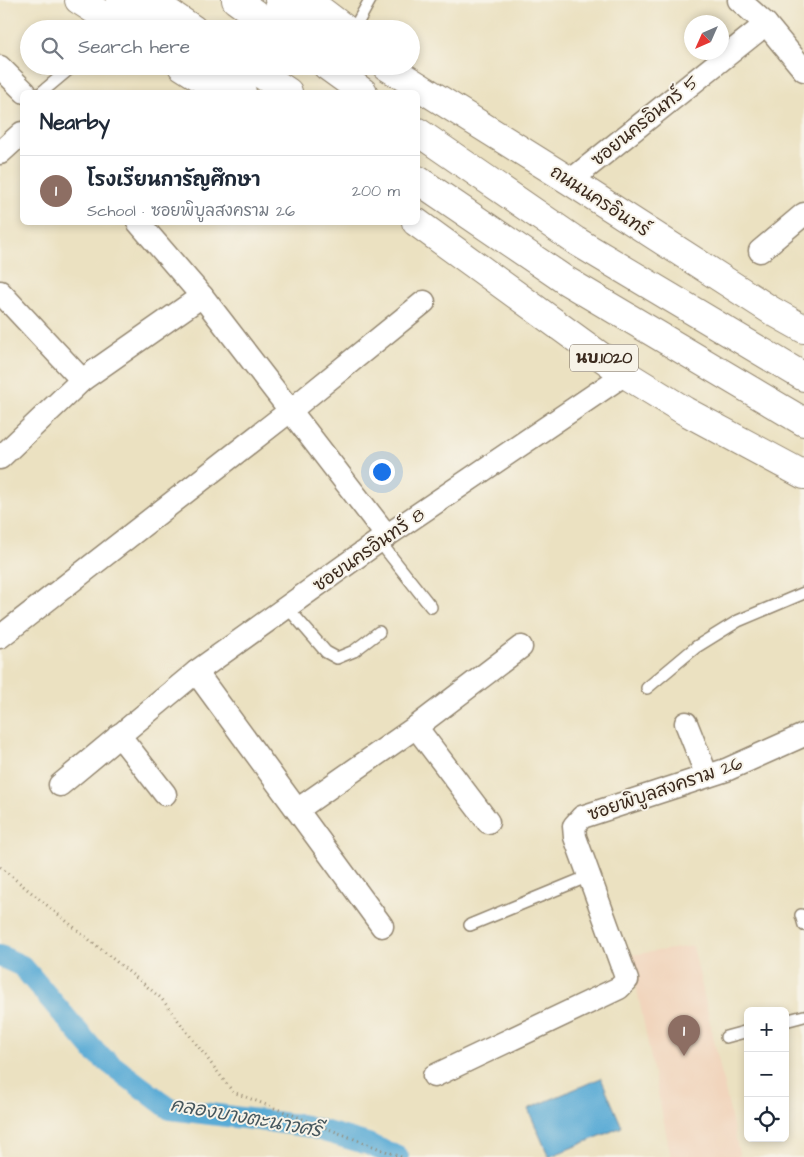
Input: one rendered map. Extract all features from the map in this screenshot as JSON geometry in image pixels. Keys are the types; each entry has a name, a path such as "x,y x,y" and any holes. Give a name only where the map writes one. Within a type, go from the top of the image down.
{"main road":[{"path":"79,0 110,20"},
{"path":"120,0 146,20"},
{"path":"150,0 180,20"},
{"path":"236,0 264,20"},
{"path":"279,0 311,20"},
{"path":"307,0 333,20"},
{"path":"196,75 220,90"},
{"path":"219,75 239,90"},
{"path":"262,75 285,90"},
{"path":"339,75 360,90"},
{"path":"400,75 488,130"},
{"name":"ถนนนครอินทร์","path":"416,75 475,113 488,130 764,306 804,329"},
{"path":"420,133 576,241 804,377"},
{"name":"นบ.1020","path":"425,184 565,280 804,422"},
{"name":"นบ.1020","path":"420,225 625,374 685,411 804,476"}],"street":[{"path":"739,0 766,24 804,70"},
{"name":"ซอยนครอินทร์ 5","path":"570,181 766,24"},
{"path":"0,67 23,90"},
{"path":"0,153 20,134"},
{"path":"760,251 804,214"},
{"path":"141,225 202,296 291,410 383,539"},
{"path":"0,292 82,380"},
{"path":"0,458 82,380 202,296"},
{"path":"0,637 291,410 424,302"},
{"name":"ซอยนครอินทร์ 8","path":"60,785 196,672 383,539 625,374"},
{"path":"297,810 416,727 521,647"},
{"path":"196,672 382,926"},
{"path":"686,723 707,776"},
{"path":"416,727 488,822"},
{"path":"119,735 165,794"},
{"name":"ซอยพิบูลสงคราม 26","path":"434,1076 620,988 627,980 575,838 574,826 582,817 726,770 804,735"}],"lane":[{"path":"359,20 370,0"},
{"path":"44,90 62,75"},
{"path":"383,539 431,607"},
{"path":"647,688 696,647 738,621 804,592"},
{"path":"287,608 326,652 337,658 354,651 379,632"},
{"path":"470,925 589,876"},
{"path":"789,1020 804,1016"},
{"path":"726,1037 744,1032"}],"path":[{"path":"0,868 162,998 233,1092 402,1157"}],"shaded area":[{"path":"693,946 740,1157 671,1157 630,955"}],"water":[{"path":"601,1078 622,1127 549,1157 528,1109"}],"waterway":[{"name":"คลองบางตะนาวศรี","path":"0,956 22,966 96,1053 170,1109 306,1126 368,1144 398,1157"}],"place":[{"name":"โรงเรียนการัญศึกษา","path":"684,1056"}]}
